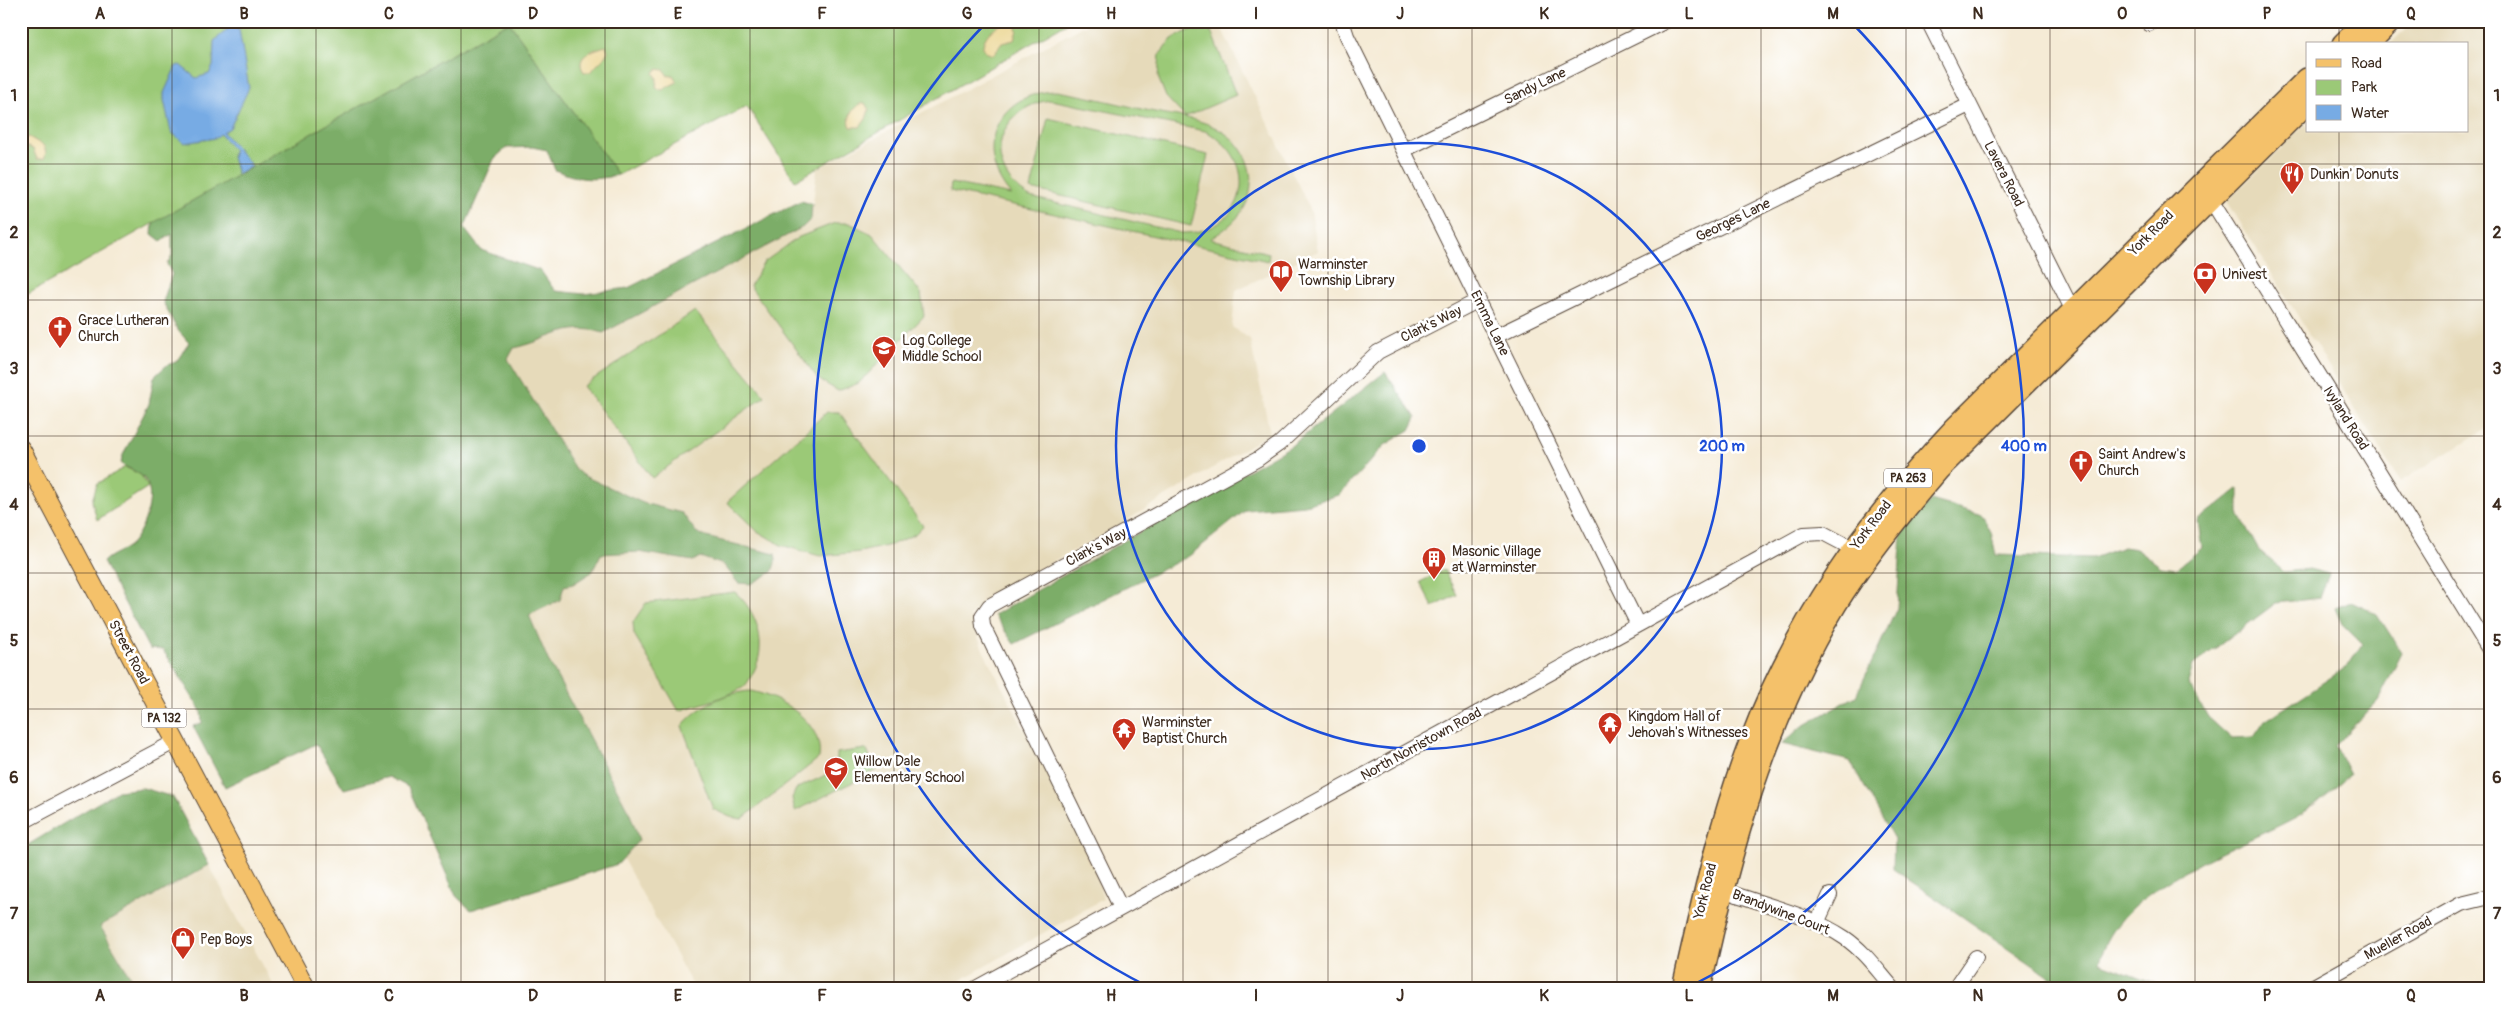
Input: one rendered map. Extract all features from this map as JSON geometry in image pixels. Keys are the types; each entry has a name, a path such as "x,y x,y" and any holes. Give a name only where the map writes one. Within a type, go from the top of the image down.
{"highway":[{"path":"2345,42 2366,21"},
{"path":"2370,42 2391,21"},
{"name":"York Road","path":"1700,988 1730,798 1768,698 1806,624 1861,553 1902,485 1930,454 2077,319 2204,193 2306,80"},
{"name":"York Road","path":"2204,193 2306,104"},
{"name":"York Road","path":"1683,988 1715,888"}],"main road":[{"name":"Street Road","path":"21,449 306,988"}],"street":[{"name":"Emma Lane","path":"1342,21 1347,36 1638,625"},
{"name":"Sandy Lane","path":"1404,150 1666,21"},
{"name":"Lavera Road","path":"1928,21 2077,319"},
{"name":"Georges Lane","path":"1496,336 1969,105"},
{"name":"Ivyland Road","path":"2204,193 2297,337 2490,651"},
{"name":"Clark's Way","path":"1121,908 983,626 984,611 988,606 1258,459 1279,444 1378,352 1479,300"},
{"name":"North Norristown Road","path":"976,988 1804,534 1823,533 1861,553"},
{"path":"21,823 176,741"},
{"name":"Brandywine Court","path":"1715,888 1817,923 1845,938 1866,957 1889,986"},
{"path":"1817,923 1830,895"},
{"name":"Mueller Road","path":"2310,988 2461,904 2490,897"},
{"path":"1955,988 1976,958"}],"shaded area":[{"name":"Log College Middle School","path":"1093,21 1218,21 1311,211 1318,251 1236,290 1232,327 1250,339 1270,433 1101,536 989,595 970,616 983,650 1095,866 1103,899 947,988 694,988 622,857 639,840 630,814 548,660 529,615 561,594 564,585 573,584 592,572 601,554 639,552 693,561 700,557 724,565 728,572 775,554 706,537 697,532 682,513 643,503 582,475 575,469 508,359 514,348 579,328 592,329 811,219 817,169"},
{"path":"2414,21 2490,21 2490,426 2400,482 2227,201 2306,124 2306,132 2468,132 2468,42 2392,42"},
{"path":"209,865 275,988 135,988 100,926"}],"green space":[{"path":"21,21 1070,21 795,181 747,106 618,175 509,22 21,298"},
{"path":"509,22 618,175 593,179 572,176 555,170 547,150 532,147 506,148 494,159 464,228 481,250 541,271 555,291 584,294 628,288 801,201 812,204 811,219 803,227 603,333 579,329 568,331 514,348 508,359 575,469 582,475 643,503 682,513 696,532 706,537 775,554 776,560 772,572 751,584 738,583 724,565 700,557 693,561 639,552 601,554 592,572 573,584 564,586 560,600 529,615 548,660 630,814 639,840 618,864 471,910 456,896 408,787 389,777 344,789 316,744 225,787 193,726 202,723 201,711 163,650 149,649 103,562 132,543 145,520 149,500 147,483 140,474 121,464 122,457 149,404 154,377 167,365 176,362 189,343 177,329 163,302 172,274 167,264 172,256 172,234 161,241 152,234 153,223"},
{"path":"1190,30 1211,31 1236,95 1185,117 1166,97 1158,77 1160,54 1172,39"},
{"path":"1057,91 1188,118 1215,127 1229,137 1240,148 1247,161 1251,176 1250,193 1238,217 1210,239 1269,253 1268,261 950,191 951,183 1011,195 999,178 993,160 992,143 996,127 1005,113 1019,101 1036,94","holes":["1051,100 1205,131 1224,144 1235,159 1241,176 1240,193 1233,209 1221,222 1203,230 1181,233 1030,197 1014,185 1004,171 1000,156 1001,141 1007,126 1017,114 1032,105"]},
{"path":"1048,118 1208,155 1191,226 1031,189"},
{"path":"835,223 849,223 872,234 921,293 924,316 859,383 838,391 818,379 750,286 764,262 799,237"},
{"path":"695,311 765,396 652,478 583,386"},
{"path":"1385,372 1416,418 1410,430 1385,445 1339,495 1305,505 1246,510 1189,556 1014,644 994,615 1291,446"},
{"path":"827,412 839,412 923,526 915,534 891,545 860,552 820,556 781,545 757,531 727,502"},
{"path":"125,467 141,475 148,487 97,520 92,501 97,484"},
{"path":"2239,488 2239,514 2258,549 2284,572 2309,569 2329,574 2320,598 2276,603 2193,665 2188,683 2208,717 2231,738 2254,737 2265,721 2348,666 2362,644 2342,624 2335,608 2351,602 2377,614 2402,653 2378,701 2335,745 2350,775 2303,813 2211,858 2153,892 2128,912 2110,936 2100,962 2157,984 2150,988 2066,988 1893,869 1894,839 1850,761 1782,744 1800,728 1856,696 1897,608 1902,529 1931,500 1982,515 1991,532 1996,555 2093,558 2123,547 2137,549 2161,567 2176,569 2202,548 2198,521"},
{"path":"1444,570 1457,595 1433,607 1420,582"},
{"path":"735,592 750,609 758,630 760,652 753,673 745,685 735,692 679,711 634,634 633,622 646,603"},
{"path":"751,691 775,699 799,714 815,733 819,745 819,758 742,819 730,817 713,809 682,726 696,712 713,701 732,694"},
{"path":"866,749 877,770 795,811 792,798 796,789 829,772 834,767 837,753"},
{"path":"143,788 173,797 209,865 100,926 137,988 21,988 21,849 118,791"}],"sand":[{"path":"1007,22 1015,25 1017,30 1014,40 1002,43 993,55 985,52 983,48 987,35 998,26"},
{"path":"606,46 608,51 604,58 590,72 584,72 581,66 583,58 591,51"},
{"path":"657,69 664,70 668,76 673,75 677,82 662,90 656,88 657,78 654,73"},
{"path":"865,103 869,110 866,119 860,127 851,127 850,115 854,108"},
{"path":"29,137 44,146 46,153 44,159 37,159 33,149 22,145 24,139"}],"water":[{"path":"224,21 233,21 235,27 239,29 249,88 230,128 223,132 252,166 237,174 232,157 234,150 220,134 216,138 184,143 171,132 164,100 164,93 176,66 180,65 196,78 209,74 213,66 214,41 227,30"}],"place":[{"name":"Dunkin' Donuts","path":"2292,195"},
{"name":"Warminster Township Library","path":"1281,293"},
{"name":"Univest","path":"2205,295"},
{"name":"Grace Lutheran Church","path":"60,349"},
{"name":"Log College Middle School","path":"884,369"},
{"name":"Saint Andrew's Church","path":"2081,483"},
{"name":"Masonic Village at Warminster","path":"1434,580"},
{"name":"Kingdom Hall of Jehovah's Witnesses","path":"1610,745"},
{"name":"Warminster Baptist Church","path":"1124,751"},
{"name":"Willow Dale Elementary School","path":"836,790"},
{"name":"Pep Boys","path":"183,960"}]}
